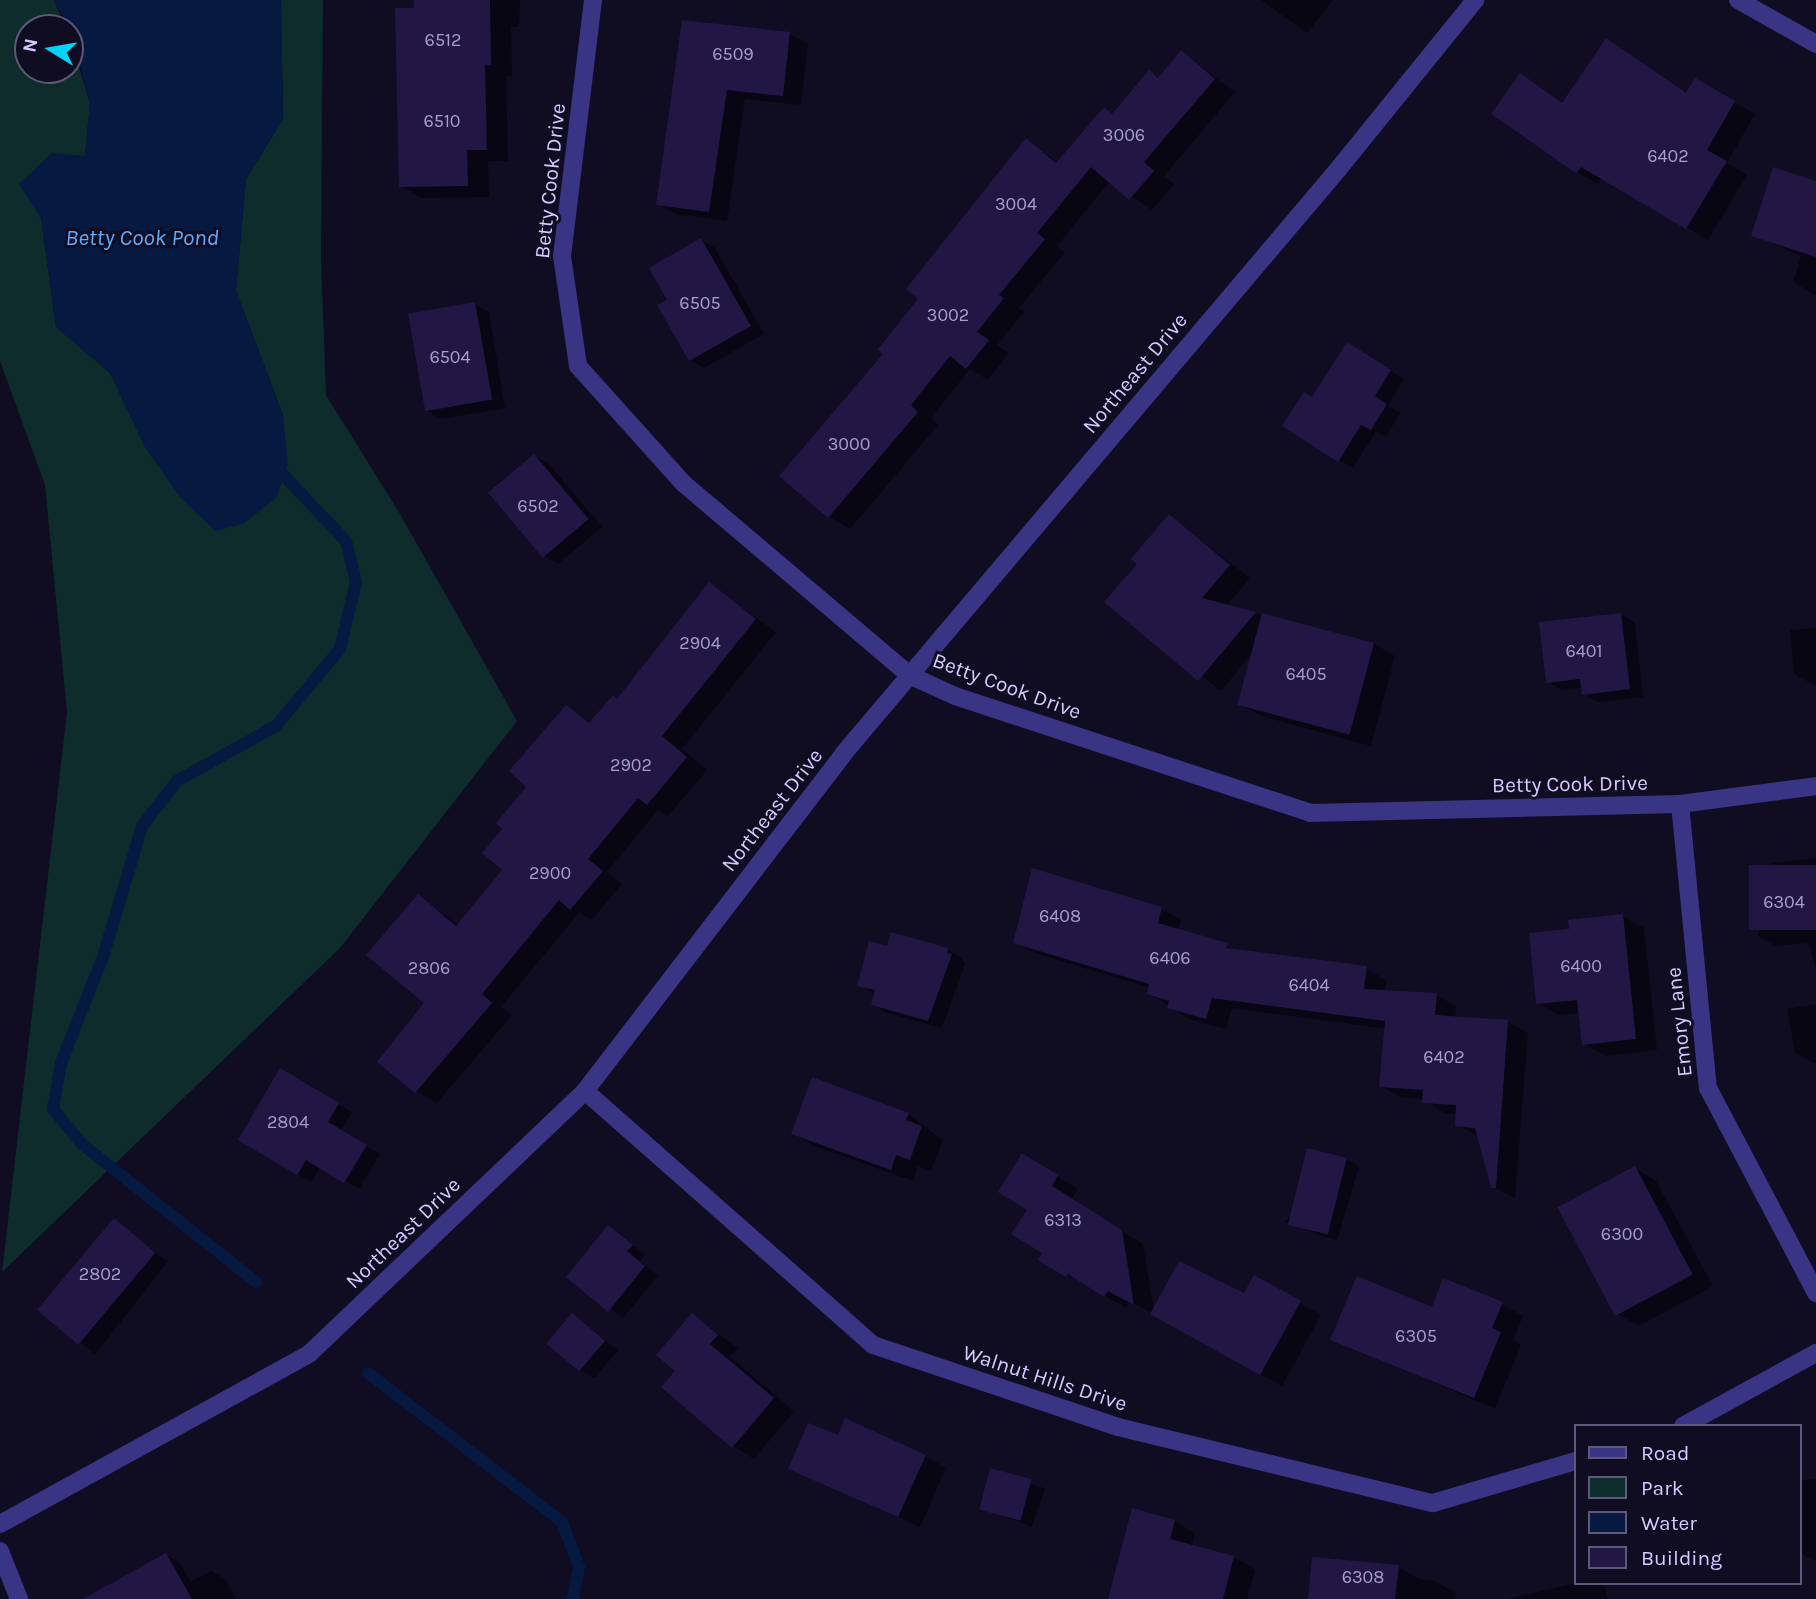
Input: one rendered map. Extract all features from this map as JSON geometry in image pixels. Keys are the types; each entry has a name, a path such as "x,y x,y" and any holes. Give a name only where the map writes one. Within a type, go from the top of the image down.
{"street":[{"name":"Betty Cook Drive","path":"593,0 562,256 578,366 683,483 909,675 955,696 1310,813 1680,804 1816,786"},
{"name":"Northeast Drive","path":"0,1524 309,1354 585,1091 909,675 1340,167 1475,0"},
{"path":"1738,0 1816,44"},
{"name":"Emory Lane","path":"1680,804 1709,1088 1816,1293"},
{"name":"Walnut Hills Drive","path":"585,1091 873,1345 1118,1427 1433,1503 1574,1462"},
{"path":"1687,1424 1816,1353"},
{"path":"0,1551 19,1599"}],"green space":[{"path":"0,0 54,0 60,14 14,14 14,84 84,84 90,103 85,156 20,184 41,218 56,327 110,373 145,447 283,415 236,290 246,179 283,119 281,0 323,0 321,258 326,395 400,514 517,721 340,948 2,1272 67,712 45,485 0,361"}],"water":[{"name":"Betty Cook Pond","path":"54,0 281,0 283,119 246,179 236,290 283,415 288,465 276,498 243,524 215,531 179,496 145,447 110,373 56,327 41,218 19,184 52,153 85,156 90,103 84,80 84,14 62,14"}],"building":[{"path":"414,0 490,0 491,65 485,65 487,150 467,150 468,186 399,187 395,8 414,8"},
{"path":"682,20 790,32 783,96 727,90 709,212 656,205"},
{"path":"1606,38 1686,93 1695,78 1735,101 1707,150 1727,161 1686,229 1581,167 1576,173 1491,114 1520,73 1562,103"},
{"path":"1181,50 1215,79 1144,162 1154,171 1129,200 1091,167 1037,233 1045,239 999,295 1004,298 977,332 989,340 966,369 950,356 911,405 918,412 828,518 779,476 883,354 878,349 918,299 906,289 1026,138 1056,163 1104,107 1112,114 1149,70 1158,78"},
{"path":"1773,167 1816,181 1816,257 1751,236"},
{"path":"701,238 751,326 689,361 657,305 667,300 649,268"},
{"path":"475,302 492,399 425,411 408,314"},
{"path":"1347,342 1391,370 1375,396 1387,404 1371,430 1361,425 1338,462 1282,426 1304,392 1312,397"},
{"path":"534,454 589,519 543,558 488,493"},
{"path":"1169,514 1230,565 1202,598 1256,612 1198,681 1104,602 1137,564 1131,559"},
{"path":"709,582 756,619 662,736 687,757 647,805 638,798 588,859 603,871 570,910 559,900 482,994 492,1003 415,1093 377,1062 424,1003 366,955 418,894 456,926 502,870 482,853 502,829 496,823 526,787 509,771 566,705 589,723 613,695 617,699"},
{"path":"1262,613 1374,643 1349,735 1237,705"},
{"path":"1621,613 1630,689 1582,695 1580,679 1546,683 1539,622"},
{"path":"1749,865 1816,865 1816,930 1749,930"},
{"path":"1032,868 1162,907 1158,923 1228,943 1226,948 1367,966 1364,989 1437,993 1435,1015 1508,1020 1496,1188 1491,1188 1475,1128 1455,1126 1456,1105 1422,1103 1423,1090 1379,1087 1385,1021 1212,998 1206,1019 1167,1008 1169,1001 1147,994 1149,984 1013,943"},
{"path":"1623,914 1636,1039 1582,1045 1577,1000 1536,1004 1529,933 1569,929 1568,920"},
{"path":"891,932 948,948 947,953 952,954 928,1021 871,1005 875,990 857,986 869,941 887,946"},
{"path":"280,1068 339,1103 328,1122 367,1145 344,1183 306,1160 297,1175 238,1140"},
{"path":"812,1077 909,1113 906,1120 922,1126 910,1160 896,1155 891,1170 791,1134"},
{"path":"1307,1148 1347,1158 1328,1235 1288,1225"},
{"path":"1022,1153 1058,1175 1052,1186 1122,1230 1134,1305 1108,1291 1104,1297 1068,1274 1066,1277 1038,1260 1042,1253 1011,1234 1027,1210 998,1192"},
{"path":"1635,1166 1693,1275 1615,1316 1557,1207"},
{"path":"114,1218 155,1253 78,1345 37,1310"},
{"path":"608,1225 633,1245 627,1251 645,1266 608,1312 566,1277"},
{"path":"1179,1261 1244,1293 1254,1275 1301,1301 1260,1375 1150,1314"},
{"path":"1357,1276 1432,1307 1443,1278 1503,1302 1492,1328 1501,1332 1474,1398 1330,1340"},
{"path":"572,1313 605,1341 579,1371 546,1344"},
{"path":"692,1313 718,1335 710,1344 774,1398 732,1448 661,1387 675,1371 656,1355"},
{"path":"845,1418 926,1455 898,1517 788,1469 808,1423 838,1435"},
{"path":"990,1468 1032,1479 1020,1521 979,1510"},
{"path":"1132,1508 1175,1520 1170,1539 1234,1556 1223,1599 1108,1599"},
{"path":"166,1553 192,1599 83,1599"},
{"path":"1312,1557 1399,1565 1395,1599 1308,1599"}],"waterway":[{"path":"256,1282 82,1144 53,1109 61,1063 103,957 142,826 177,781 276,726 340,649 356,582 346,541 274,465"},
{"path":"368,1373 562,1522 579,1567 573,1599"}]}
